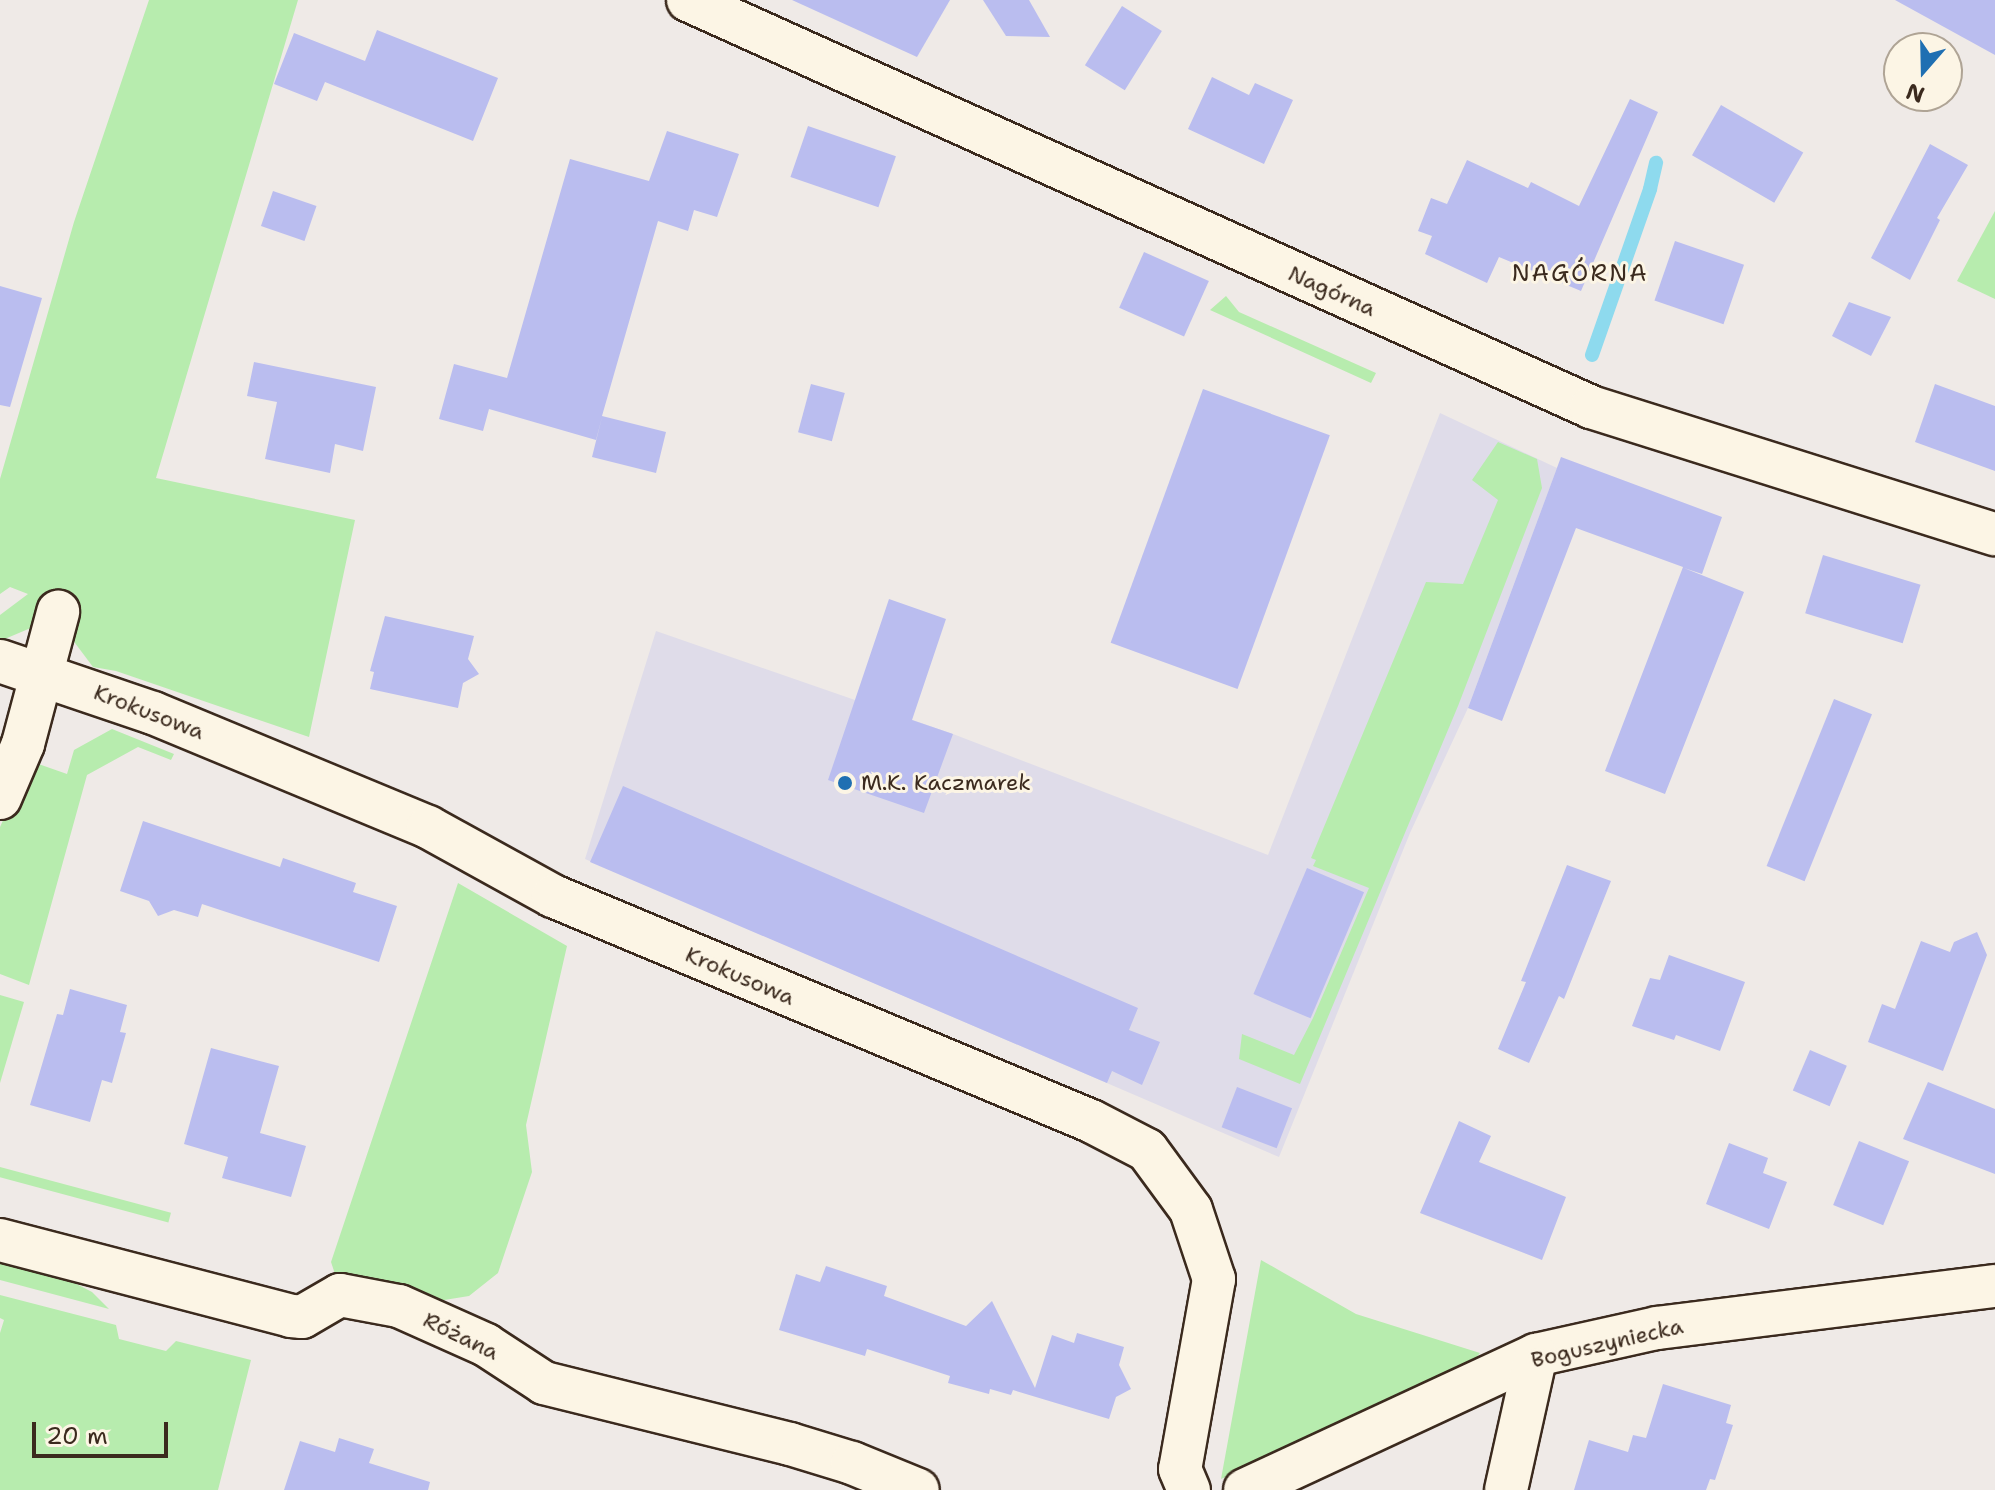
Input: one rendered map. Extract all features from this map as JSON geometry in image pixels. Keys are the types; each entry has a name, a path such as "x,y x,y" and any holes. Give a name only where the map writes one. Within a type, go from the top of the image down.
{"street":[{"name":"Nagórna","path":"688,0 1591,407 1995,534"},
{"path":"0,798 23,744 58,612"},
{"name":"Krokusowa","path":"0,661 41,672 153,713 428,827 553,896 1091,1121 1147,1150 1191,1210 1214,1279 1180,1469 1189,1490"},
{"name":"Różana","path":"0,1240 291,1316 302,1317 340,1295 399,1306 486,1345 544,1383 790,1444 852,1463 918,1490"},
{"name":"Boguszyniecka","path":"1245,1490 1536,1355 1657,1328 1995,1286"},
{"path":"1506,1490 1536,1355"}],"shaded area":[{"name":"M.K. Kaczmarek","path":"1440,413 1557,468 1468,708 1410,833 1279,1157 585,859 656,631 953,734 1268,855"}],"green space":[{"path":"149,0 298,0 156,478 355,520 309,737 116,671 93,667 72,639 78,608 0,641 0,615 28,594 10,587 0,594 0,479 74,222"},
{"path":"1995,211 1995,299 1957,281"},
{"path":"1226,296 1239,312 1376,373 1371,383 1210,310"},
{"path":"1498,442 1537,459 1542,488 1458,706 1300,1084 1239,1059 1242,1034 1294,1055 1313,1018 1369,888 1313,866 1316,860 1311,858 1426,582 1463,584 1498,500 1472,480"},
{"path":"112,729 174,754 171,760 138,747 87,775 29,985 0,974 0,827 30,761 67,774 74,750"},
{"path":"458,883 567,946 526,1125 532,1172 498,1273 469,1296 438,1301 339,1286 331,1262"},
{"path":"0,995 24,1002 0,1083"},
{"path":"0,1167 171,1213 168,1222 0,1177"},
{"path":"1261,1260 1356,1314 1480,1353 1469,1366 1221,1479"},
{"path":"0,1261 65,1278 92,1292 109,1309 0,1280"},
{"path":"0,1295 116,1325 119,1339 166,1351 176,1341 251,1360 218,1490 0,1490 0,1333 4,1320 0,1318"}],"building":[{"path":"792,0 950,0 917,57"},
{"path":"983,0 1029,0 1050,37 1006,36"},
{"path":"1895,0 1995,0 1995,55 1963,37 1963,32 1953,32"},
{"path":"1122,6 1162,31 1125,90 1085,65"},
{"path":"377,30 498,78 473,141 325,82 317,101 274,84 294,33 365,61"},
{"path":"1212,77 1249,95 1255,83 1293,100 1264,164 1188,129"},
{"path":"1630,99 1658,112 1581,291 1499,257 1487,283 1425,254 1432,236 1418,231 1431,198 1447,204 1467,160 1528,188 1531,182 1579,206"},
{"path":"1721,105 1803,152 1774,203 1692,155"},
{"path":"808,126 896,156 878,207 790,177"},
{"path":"667,131 739,154 717,217 694,210 688,231 658,221 602,416 666,432 656,473 592,457 602,417 596,440 489,409 483,431 439,419 454,364 507,378 570,159 649,181"},
{"path":"1930,144 1968,165 1937,218 1940,220 1910,280 1871,258"},
{"path":"273,191 316,206 304,241 261,226"},
{"path":"1675,241 1744,265 1724,324 1654,301"},
{"path":"1144,252 1209,281 1184,337 1119,308"},
{"path":"0,286 42,298 10,407 0,405"},
{"path":"1849,302 1891,317 1871,356 1832,336"},
{"path":"254,362 376,387 363,451 335,444 330,473 265,459 277,402 247,396"},
{"path":"811,384 845,393 832,441 798,432"},
{"path":"1935,384 1995,406 1995,471 1915,442"},
{"path":"1203,389 1330,435 1238,689 1111,643"},
{"path":"1561,457 1722,517 1702,574 1684,568 1744,592 1665,794 1605,771 1683,567 1576,528 1502,721 1468,708"},
{"path":"1823,555 1921,585 1903,643 1805,613"},
{"path":"889,599 946,619 912,720 953,734 924,813 828,780"},
{"path":"385,616 474,636 468,659 479,674 463,683 458,708 370,689 374,672 370,671"},
{"path":"1834,699 1872,714 1805,881 1767,866"},
{"path":"623,786 1138,1008 1129,1030 1160,1042 1142,1085 1112,1071 1107,1083 590,862"},
{"path":"143,821 280,867 283,858 356,883 353,892 397,906 379,962 202,904 198,917 174,910 158,916 149,901 120,891"},
{"path":"1567,865 1611,881 1564,999 1559,996 1529,1063 1498,1049 1526,982 1521,981"},
{"path":"1307,868 1364,892 1311,1018 1253,994"},
{"path":"1977,932 1987,955 1943,1071 1868,1042 1882,1004 1895,1009 1921,941 1950,952 1954,942"},
{"path":"1669,955 1745,982 1720,1051 1676,1035 1674,1040 1632,1026 1650,978 1660,980"},
{"path":"70,989 127,1005 120,1032 126,1033 112,1083 102,1080 90,1122 30,1105 57,1014 63,1015"},
{"path":"211,1048 279,1066 260,1133 306,1146 291,1197 222,1178 228,1157 184,1144"},
{"path":"1810,1050 1847,1066 1830,1106 1793,1091"},
{"path":"1928,1082 1995,1109 1995,1174 1903,1139"},
{"path":"1237,1087 1292,1108 1277,1148 1222,1127"},
{"path":"1459,1121 1491,1136 1479,1162 1566,1197 1542,1260 1420,1213"},
{"path":"1859,1141 1909,1161 1883,1225 1833,1205"},
{"path":"1729,1143 1768,1158 1763,1173 1787,1182 1769,1229 1706,1204"},
{"path":"826,1266 887,1286 884,1296 966,1326 992,1301 1035,1388 1052,1335 1074,1343 1077,1333 1124,1347 1119,1365 1131,1389 1116,1397 1109,1419 1013,1390 1011,1395 990,1389 989,1394 948,1383 950,1376 867,1349 865,1356 779,1330 796,1274 820,1282"},
{"path":"1663,1384 1731,1405 1726,1423 1733,1425 1715,1480 1710,1479 1706,1490 1574,1490 1589,1440 1628,1452 1633,1435 1646,1438"},
{"path":"339,1438 374,1449 369,1463 430,1482 428,1490 284,1490 300,1441 335,1452"}],"waterway":[{"path":"1592,355 1650,189 1656,163"}],"place":[{"name":"M.K. Kaczmarek","path":"845,783"}],"district":[{"name":"NAGÓRNA","path":"1580,274"}]}
